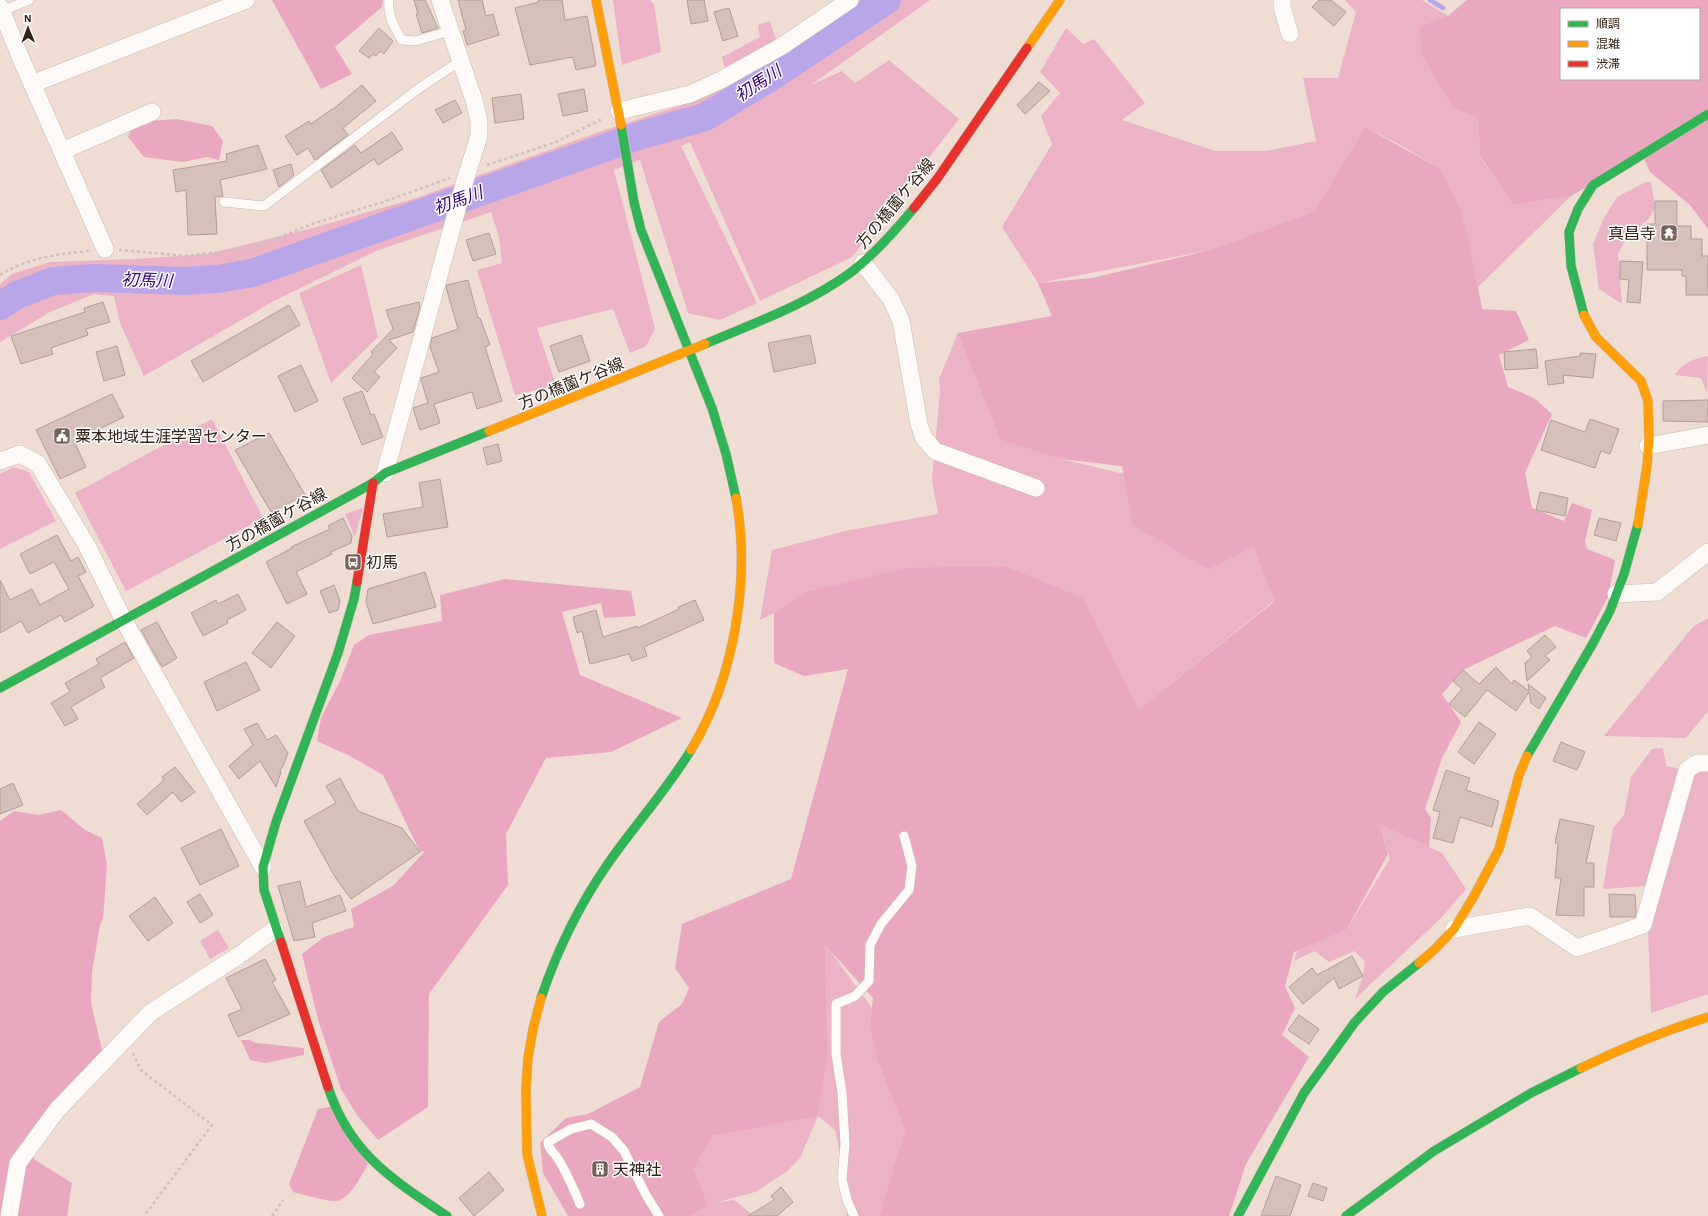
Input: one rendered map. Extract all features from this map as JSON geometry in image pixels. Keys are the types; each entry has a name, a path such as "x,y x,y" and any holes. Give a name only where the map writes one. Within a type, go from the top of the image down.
{"street":[{"path":"32,84 246,0"},
{"path":"440,0 474,100 479,121 479,136 379,478 354,600 338,653 276,822 263,867 264,890 275,929 324,1081 334,1106 348,1131 365,1153 389,1177 447,1216"},
{"path":"542,1216 528,1158 526,1086 535,1019 545,982 557,953 587,896 606,866 680,767 689,752 708,714 720,685 736,622 741,593 742,567 739,510 728,455 718,425 640,226 596,0"},
{"path":"619,115 690,94 721,80 782,46 850,0"},
{"name":"方の橋薗ケ谷線","path":"0,688 379,478 689,351 803,302 863,263 895,231 937,179 1060,0"},
{"path":"1282,0 1282,7 1290,34"},
{"path":"1,9 32,84 105,249"},
{"path":"62,151 152,112"},
{"path":"1238,1216 1304,1093 1355,1022 1383,992 1434,950 1454,929 1474,896 1499,849 1519,775 1529,750 1592,645 1610,611 1624,574 1640,516 1648,446 1648,401 1641,381 1596,337 1584,314 1571,266 1570,232 1578,209 1593,185 1708,114"},
{"path":"863,263 891,300 901,321 919,424 924,438 935,451 1036,488"},
{"path":"1648,446 1708,435"},
{"path":"0,461 20,454 38,464 86,544 123,619 263,867"},
{"path":"1616,594 1657,592 1708,552"},
{"path":"1454,929 1530,916 1577,948 1643,925 1687,770 1697,763 1708,763"},
{"path":"9,1216 18,1163 57,1110 150,1014 238,956 275,929"},
{"path":"1346,1216 1434,1150 1531,1093 1608,1055 1671,1029 1708,1017"}],"lane":[{"path":"1,9 29,0"},
{"path":"389,0 392,21 402,40 415,41 450,31"},
{"path":"224,202 264,206 418,89 460,60"},
{"path":"854,1216 847,1200 842,1179 844,1144 842,1093 836,1054 836,1004 855,996 869,981 870,945 881,924 909,890 912,866 904,836"},
{"path":"580,1204 557,1157 548,1147 548,1142 571,1129 591,1124 612,1137 624,1151 659,1216"}],"path":[{"path":"0,275 24,264 50,255 105,249 186,256 253,248 312,224 466,178 619,115"},
{"path":"126,1039 141,1070 212,1125 144,1216"},
{"path":"272,1216 283,1200"}],"shaded area":[{"path":"272,0 383,0 382,7 335,47 352,74 321,89"},
{"path":"613,0 650,0 654,4 661,52 622,65"},
{"path":"857,0 930,0 811,85 842,71 855,83 889,60 959,119 852,257 760,301 690,142 681,146 757,303 720,320 688,313 640,160 614,170 655,329 646,346 630,353 613,309 537,328 556,385 515,395 477,270 502,263 499,237 491,212 376,251 274,301 144,376 120,323 114,296 94,294 50,312 0,342 0,284 12,274 50,262 134,259 208,254 313,228 413,199 599,132 688,103"},
{"path":"1345,0 1422,0 1448,16 1420,26 1454,109 1478,117 1480,157 1513,205 1571,196 1478,287 1471,249 1439,168 1400,145 1365,127 1314,211 1211,250 1038,283 1002,227 1052,144 1041,116 1060,93 1040,72 1066,28 1083,44 1094,39 1145,103 1122,120 1215,151 1266,151 1316,141 1303,78 1338,78 1356,12"},
{"path":"1467,0 1708,0 1708,229 1690,205 1650,172 1641,151 1641,155 1571,196 1513,205 1480,156 1478,117 1454,109 1421,54 1420,26 1448,16"},
{"path":"770,21 778,45 726,72 722,57 760,37 758,25"},
{"path":"177,119 212,126 223,141 219,160 207,157 183,162 144,157 128,137 134,122"},
{"path":"1365,127 1439,168 1460,208 1471,249 1482,309 1516,311 1529,340 1499,355 1508,387 1534,398 1552,414 1525,473 1532,508 1564,521 1572,503 1592,510 1585,541 1587,549 1615,560 1608,597 1586,638 1555,626 1463,670 1442,694 1461,722 1442,758 1425,809 1431,818 1429,847 1380,825 1388,854 1347,929 1294,952 1285,986 1295,1008 1282,1035 1309,1057 1246,1164 1229,1216 879,1216 905,1130 877,1058 870,1024 873,998 825,945 828,1052 818,1116 712,1136 694,1169 708,1205 689,1216 568,1216 543,1173 540,1143 566,1118 588,1114 640,1087 659,1022 682,1004 689,988 675,968 682,924 791,879 848,669 804,676 774,663 774,613 806,592 907,568 1004,566 1083,598 1139,709 1275,601 1253,547 1208,569 1133,525 1122,466 1061,459 1000,440 958,333 1052,316 1038,283 1092,278 1211,250 1314,211"},
{"path":"1646,182 1651,182 1655,208 1648,220 1628,235 1618,254 1622,304 1599,289 1593,244 1604,218 1617,197"},
{"path":"361,265 378,337 331,383 299,293"},
{"path":"958,333 1000,440 1061,459 1124,474 1134,525 1253,547 1275,600 1139,709 1087,606 806,592 774,613 760,620 772,550 850,530 938,514 932,479 940,391 939,379"},
{"path":"1708,356 1707,393 1701,378 1675,375 1685,364 1698,358"},
{"path":"212,419 263,518 126,591 75,493"},
{"path":"14,467 29,472 56,521 0,549 0,474"},
{"path":"363,508 355,537 345,514"},
{"path":"505,579 631,591 636,616 604,618 601,603 562,612 580,675 682,718 611,752 546,758 506,834 508,885 429,994 428,1107 378,1140 357,1115 341,1089 319,1023 302,954 324,937 354,927 351,909 393,886 425,851 420,852 383,775 350,756 317,741 321,718 341,679 354,645 369,635 442,621 440,595"},
{"path":"1708,618 1708,711 1686,738 1604,736 1693,627"},
{"path":"1663,748 1666,766 1682,769 1646,886 1603,889 1613,828 1624,815 1631,777 1652,749"},
{"path":"1708,769 1708,994 1651,1013 1648,929 1691,776"},
{"path":"61,810 85,830 102,838 107,864 103,919 100,925 92,972 91,1003 103,1054 29,1149 35,1160 72,1183 67,1216 0,1216 0,821 14,811 38,815"},
{"path":"1380,825 1442,853 1466,889 1441,918 1355,999 1363,976 1365,961 1354,951 1329,962 1314,951 1294,961 1298,948 1347,929 1390,859"},
{"path":"218,930 229,948 210,959 200,941"},
{"path":"825,944 872,1008 870,1024 881,1066 905,1130 879,1216 846,1216 850,1200 835,1130 818,1116 800,1158 786,1172 755,1192 715,1203 734,1200 754,1216 689,1216 708,1205 694,1169 712,1136 818,1115 828,1052"},
{"path":"241,1040 304,1048 304,1055 265,1063 250,1060"},
{"path":"334,1106 368,1164 351,1191 346,1196 336,1201 293,1192 289,1184 318,1109"}],"building":[{"path":"414,0 425,0 438,28 422,33 416,14 418,14"},
{"path":"458,0 482,0 486,16 493,14 499,35 467,45 463,31 466,30"},
{"path":"538,0 562,0 565,20 587,16 596,64 595,66 576,70 573,57 530,65 515,8 539,2"},
{"path":"687,0 704,0 708,21 691,24"},
{"path":"1319,0 1331,0 1346,12 1334,26 1312,7"},
{"path":"729,8 738,36 723,41 714,12"},
{"path":"379,28 393,41 384,54 380,51 376,56 373,54 369,58 359,51"},
{"path":"1039,82 1050,91 1025,114 1017,105"},
{"path":"362,85 376,101 343,128 348,135 315,160 308,148 297,155 285,136 309,121 311,124 332,110"},
{"path":"584,89 588,111 563,116 558,94"},
{"path":"521,94 524,119 495,123 492,98"},
{"path":"455,100 462,113 443,123 435,110"},
{"path":"392,132 403,149 378,165 374,159 331,188 321,170 355,145 361,153"},
{"path":"258,145 267,169 220,180 223,196 215,197 217,234 188,235 186,190 176,192 173,170 227,161 226,154"},
{"path":"291,164 294,175 279,187 273,170"},
{"name":"真昌寺","path":"1655,201 1677,201 1677,226 1691,226 1691,239 1702,239 1702,256 1708,256 1708,295 1686,295 1686,276 1682,276 1682,270 1647,270 1647,224 1655,224"},
{"path":"489,233 496,254 473,261 466,240"},
{"path":"1620,261 1643,262 1640,303 1627,302 1629,280 1620,279"},
{"path":"468,280 478,318 480,318 490,345 485,347 502,401 477,409 472,392 434,404 440,423 420,430 413,408 428,403 421,378 439,372 430,347 432,338 458,329 446,287 447,285"},
{"path":"103,302 110,322 86,329 88,335 51,348 53,354 21,364 11,336 85,312 84,308"},
{"path":"419,302 420,307 413,332 389,340 397,348 374,372 380,377 367,392 352,378 373,354 371,352 393,329 386,310"},
{"path":"289,305 300,325 203,382 191,361"},
{"path":"581,335 590,361 559,372 550,346"},
{"path":"810,335 816,363 774,372 768,343"},
{"path":"117,346 125,375 104,381 96,352"},
{"path":"1536,349 1538,368 1505,370 1504,352"},
{"path":"1580,353 1596,354 1593,378 1563,375 1564,383 1548,385 1545,361 1580,356"},
{"path":"301,365 318,401 295,412 278,376"},
{"path":"362,391 371,415 374,414 383,437 362,445 343,398"},
{"name":"粟本地域生涯学習センター","path":"112,394 124,417 74,441 86,467 60,479 36,430"},
{"path":"1708,400 1708,422 1663,421 1663,401"},
{"path":"1590,419 1619,429 1610,454 1601,451 1595,468 1541,450 1551,420 1585,432"},
{"path":"269,433 305,495 271,512 235,450"},
{"path":"498,444 502,461 487,465 483,448"},
{"path":"440,479 448,527 387,537 383,514 423,507 419,483"},
{"path":"1540,492 1568,498 1565,516 1536,510"},
{"path":"343,518 352,536 351,543 331,552 332,554 296,572 307,594 287,604 266,562 292,548 291,547 330,529 328,526"},
{"path":"1599,518 1621,523 1616,541 1594,535"},
{"path":"57,535 71,561 78,557 86,572 78,576 94,606 65,622 61,615 28,633 21,621 0,633 0,580 10,600 32,589 40,605 69,589 54,562 30,574 20,554"},
{"path":"425,572 436,607 373,624 366,602 368,589"},
{"path":"334,585 340,601 338,610 329,613 320,591"},
{"path":"238,594 246,610 227,620 228,623 203,636 191,613 216,600 218,604"},
{"path":"695,600 704,620 644,647 647,656 632,661 629,654 590,664 582,631 577,633 573,617 596,610 603,637 637,626 638,628 679,609 678,607"},
{"path":"157,622 177,658 162,667 141,630"},
{"path":"277,622 295,636 271,668 252,653"},
{"path":"1545,635 1556,647 1545,656 1550,660 1527,681 1525,663 1532,657 1527,651"},
{"path":"125,642 134,658 100,678 105,687 71,707 78,719 65,726 51,703 70,692 65,683 99,664 96,659"},
{"path":"246,662 260,690 217,711 204,682"},
{"path":"1496,667 1512,684 1514,680 1529,691 1528,684 1546,698 1539,709 1531,703 1529,692 1516,711 1487,690 1465,717 1449,704 1462,689 1453,681 1463,670 1479,684"},
{"path":"1479,722 1496,734 1474,764 1458,752"},
{"path":"257,723 267,740 276,735 288,753 280,770 281,772 276,787 260,761 239,779 229,766 253,745 244,729"},
{"path":"1561,742 1585,752 1577,770 1553,761"},
{"path":"175,767 195,792 181,802 173,792 147,815 137,804 164,780 162,777"},
{"path":"1446,770 1470,778 1466,790 1499,801 1492,827 1460,817 1453,843 1433,838 1440,812 1433,810"},
{"path":"340,778 358,811 402,828 420,852 351,899 335,877 304,821 336,803 326,786"},
{"path":"13,783 23,805 0,814 0,789"},
{"path":"1560,819 1594,826 1586,863 1594,863 1594,887 1584,887 1584,916 1556,915 1561,878 1555,878 1558,844 1555,843"},
{"path":"221,829 239,866 200,885 181,848"},
{"path":"300,881 306,907 340,895 346,911 312,923 315,937 294,941 278,886"},
{"path":"200,894 213,915 200,923 187,902"},
{"path":"1609,894 1635,895 1635,917 1610,917"},
{"path":"155,897 173,923 148,941 129,916"},
{"path":"1352,956 1363,976 1339,989 1334,978 1303,1004 1289,987 1312,968 1317,975"},
{"path":"265,959 276,980 272,982 290,1014 238,1037 228,1015 242,1009 226,978"},
{"path":"1299,1015 1319,1029 1309,1044 1288,1030"},
{"name":"天神社","path":"603,1160 609,1174 596,1178 591,1164"},
{"path":"489,1172 504,1190 474,1216 459,1198"},
{"path":"1276,1176 1301,1185 1290,1216 1261,1216"},
{"path":"1313,1183 1327,1188 1323,1201 1308,1196"},
{"path":"781,1187 793,1202 777,1216 748,1216 774,1200 771,1196"}],"waterway":[{"name":"初馬川","path":"0,306 17,295 53,281 93,278 184,281 218,279 252,273 638,136 705,117 771,77 887,0"},
{"path":"1430,0 1443,8"}],"traffic: fast":[{"path":"1584,315 1571,266 1569,232 1578,209 1593,185 1708,114"},
{"path":"621,125 634,202 641,230 712,408 726,454 736,498"},
{"path":"705,344 798,304 816,295 850,273 876,251 914,208"},
{"path":"0,688 373,483 385,473 489,431"},
{"path":"1527,756 1592,645 1610,611 1624,574 1638,524"},
{"path":"281,942 264,890 263,867 276,822 338,653 354,599 357,582"},
{"path":"541,998 561,946 596,881 671,780 691,750"},
{"path":"1238,1216 1304,1093 1355,1022 1383,992 1419,963"},
{"path":"1346,1216 1434,1151 1531,1093 1581,1068"},
{"path":"328,1087 337,1110 348,1130 361,1148 391,1177 447,1216"}],"traffic: slow":[{"path":"596,0 621,125"},
{"path":"1027,48 1060,0"},
{"path":"1584,315 1596,337 1641,381 1648,401 1649,438 1647,466 1638,524"},
{"path":"489,431 705,344"},
{"path":"691,750 706,722 718,692 728,661 735,628 740,595 741,562 740,529 736,498"},
{"path":"1419,963 1454,929 1474,896 1499,849 1519,775 1527,756"},
{"path":"541,998 533,1029 528,1058 526,1088 527,1154 542,1216"},
{"path":"1581,1068 1643,1040 1708,1017"}],"traffic: jam":[{"path":"914,208 937,179 1027,48"},
{"path":"357,582 373,483"},
{"path":"281,942 328,1087"}],"place":[{"name":"真昌寺","path":"1669,233"},
{"name":"粟本地域生涯学習センター","path":"62,436"},
{"name":"初馬","path":"353,562"},
{"name":"天神社","path":"600,1169"}]}
